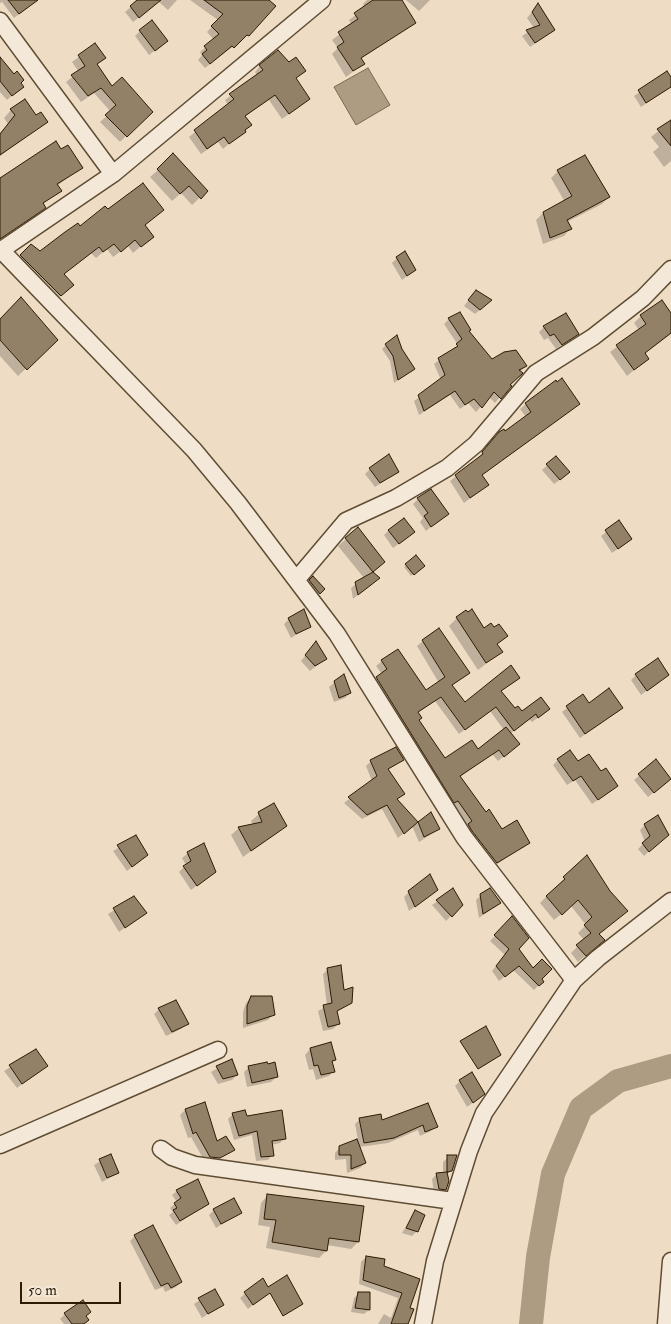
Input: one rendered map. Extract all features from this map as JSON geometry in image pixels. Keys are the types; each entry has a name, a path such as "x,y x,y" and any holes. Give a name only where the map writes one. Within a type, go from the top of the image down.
{"street":[{"path":"322,0 113,174 0,250 194,450 297,579 344,644 464,837 574,980"},
{"path":"0,21 113,174"},
{"path":"297,579 346,521 396,498 447,468 476,444 536,373 593,337 643,298 671,269"},
{"path":"423,1324 435,1261 453,1201 484,1113 574,980 598,958 671,901"},
{"path":"0,1144 218,1050"},
{"path":"161,1148 172,1157 194,1165 453,1201"},
{"path":"666,1324 671,1262"}],"shaded area":[{"path":"368,68 390,105 356,125 334,87"}],"building":[{"path":"8,0 38,0 19,14"},
{"path":"137,0 161,0 139,18 130,6"},
{"path":"204,0 269,0 276,6 249,36 247,35 234,48 232,46 210,64 202,54 207,50 204,46 219,34 211,26 223,14"},
{"path":"373,0 402,0 416,23 361,58 365,64 353,71 337,47 344,42 338,32 358,19 354,13"},
{"path":"538,3 555,30 535,43 526,30 540,25 532,12"},
{"path":"152,20 168,41 155,51 139,30"},
{"path":"95,43 106,58 97,64 112,86 122,77 153,112 127,137 105,115 116,105 101,88 88,96 71,75 85,66 78,55"},
{"path":"278,50 289,62 296,57 306,71 296,78 310,99 289,114 275,95 245,116 252,125 245,130 246,132 229,144 224,137 207,149 194,130 234,99 229,94 263,70 259,65"},
{"path":"0,57 14,74 17,71 24,80 21,83 24,87 12,96 0,81"},
{"path":"667,71 671,77 671,87 646,103 638,90"},
{"path":"25,99 36,115 41,112 48,122 0,155 0,134 15,115 10,109"},
{"path":"671,120 671,146 657,129"},
{"path":"56,141 61,149 68,145 83,168 57,184 62,191 43,203 46,208 0,239 0,178"},
{"path":"173,153 208,191 201,199 189,186 180,194 157,169"},
{"path":"585,155 610,197 567,220 572,229 550,238 543,212 572,196 557,170"},
{"path":"143,183 164,210 145,225 154,237 141,247 135,240 121,252 114,244 103,252 99,247 64,274 74,285 61,296 20,255 31,244 40,251 78,223 80,226 105,206 108,209"},
{"path":"405,251 416,270 407,276 396,257"},
{"path":"476,290 492,300 480,310 468,300"},
{"path":"21,297 58,340 27,370 0,340 0,319"},
{"path":"662,300 671,313 671,333 645,353 649,359 634,370 616,345 646,324 640,315"},
{"path":"460,312 471,330 469,331 492,359 504,352 516,350 527,366 519,370 523,373 510,385 512,386 501,399 494,392 482,408 474,399 465,405 455,391 424,411 418,395 445,375 438,358 458,346 456,344 462,339 448,318"},
{"path":"566,313 579,334 562,345 554,334 550,336 543,326"},
{"path":"397,335 402,349 415,369 398,380 393,356 385,344"},
{"path":"562,378 580,404 482,475 489,485 470,498 455,475 483,454 482,452 499,432 504,429 505,431 531,412 525,403 556,380 557,382"},
{"path":"389,454 399,472 380,483 369,468"},
{"path":"556,456 570,472 560,480 546,464"},
{"path":"431,489 449,514 431,527 424,516 428,513 417,498"},
{"path":"404,518 415,532 399,544 388,530"},
{"path":"619,520 632,539 618,549 605,530"},
{"path":"358,527 385,562 373,572 345,538"},
{"path":"416,555 425,566 414,575 405,564"},
{"path":"373,572 380,578 358,595 355,582"},
{"path":"313,576 325,589 320,594 309,580"},
{"path":"304,609 311,627 296,634 288,618"},
{"path":"472,609 484,628 491,623 494,627 499,624 508,636 497,644 503,652 486,663 456,617 466,610 468,612"},
{"path":"439,628 470,673 452,685 465,702 511,665 520,678 501,691 515,708 518,706 522,711 541,697 550,709 538,718 536,714 514,731 496,707 465,730 441,697 418,712 422,718 419,720 445,758 472,740 478,749 506,727 520,744 504,757 499,750 460,776 486,812 489,809 502,829 517,820 530,843 497,863 472,831 468,824 472,821 458,801 454,803 376,677 387,669 381,660 398,649 426,690 445,677 422,640"},
{"path":"316,641 327,659 315,666 305,655"},
{"path":"658,658 669,675 647,691 635,674"},
{"path":"344,674 351,693 339,698 334,681"},
{"path":"609,688 623,708 585,734 566,706 583,694 589,703"},
{"path":"396,747 404,760 388,769 405,794 397,799 418,822 404,834 387,805 367,815 348,797 377,776 370,760"},
{"path":"570,750 578,761 589,754 601,771 606,768 618,786 598,800 581,776 573,781 557,759"},
{"path":"656,759 671,779 654,793 638,774"},
{"path":"274,803 287,826 251,851 238,827 262,822 258,812"},
{"path":"431,812 440,829 424,837 418,822"},
{"path":"658,815 669,835 649,852 642,843 650,836 644,824"},
{"path":"136,835 148,855 132,867 117,845"},
{"path":"204,843 216,872 197,886 183,866 191,861 187,852"},
{"path":"587,855 610,891 628,911 599,934 605,940 586,956 576,945 591,933 584,925 592,917 578,900 562,915 546,896"},
{"path":"430,874 438,890 415,907 408,891"},
{"path":"453,888 463,905 452,917 436,900"},
{"path":"490,888 501,903 483,914 480,894"},
{"path":"134,896 147,913 125,928 113,908"},
{"path":"512,916 529,938 519,949 533,968 542,959 552,969 542,979 544,982 539,986 519,966 505,977 496,966 509,949 494,935"},
{"path":"341,965 344,990 353,987 352,1003 337,1011 340,1024 328,1027 323,1005 332,1003 327,968"},
{"path":"251,996 272,996 275,1015 247,1024 247,1006"},
{"path":"176,1000 189,1024 172,1032 158,1008"},
{"path":"486,1026 501,1055 478,1069 460,1041"},
{"path":"331,1042 336,1060 332,1061 335,1072 321,1075 318,1065 314,1066 310,1048"},
{"path":"36,1049 48,1066 22,1084 9,1065"},
{"path":"232,1059 238,1075 223,1079 216,1066"},
{"path":"267,1062 268,1064 275,1062 278,1077 252,1083 248,1066"},
{"path":"472,1072 485,1094 473,1103 459,1080"},
{"path":"205,1102 217,1141 226,1136 235,1150 220,1158 210,1157 196,1132 193,1134 185,1109"},
{"path":"428,1103 438,1127 425,1132 423,1125 394,1138 364,1143 359,1118 381,1114 382,1120"},
{"path":"245,1110 247,1116 282,1110 286,1139 272,1141 274,1156 261,1157 257,1131 239,1136 232,1113"},
{"path":"357,1139 366,1163 351,1169 351,1155 339,1155 339,1146"},
{"path":"111,1154 119,1173 107,1178 99,1159"},
{"path":"447,1155 457,1155 452,1171 447,1172"},
{"path":"447,1172 449,1181 446,1190 439,1189 436,1173"},
{"path":"198,1179 209,1204 180,1221 173,1210 177,1208 174,1203 181,1198 176,1190"},
{"path":"267,1194 364,1206 359,1242 329,1238 327,1251 272,1242 276,1220 264,1219"},
{"path":"234,1198 242,1213 221,1224 213,1209"},
{"path":"415,1210 425,1215 418,1232 406,1228"},
{"path":"153,1225 182,1282 171,1288 168,1283 161,1286 134,1235"},
{"path":"366,1256 385,1259 384,1266 420,1279 410,1308 414,1309 408,1324 391,1324 402,1293 363,1280"},
{"path":"287,1275 303,1304 283,1316 270,1293 253,1305 244,1292 263,1278 268,1287"},
{"path":"215,1289 224,1305 208,1314 198,1298"},
{"path":"358,1292 370,1292 370,1310 355,1308"},
{"path":"83,1300 91,1312 86,1316 89,1320 84,1324 72,1324 64,1313"}],"waterway":[{"path":"531,1324 538,1257 553,1174 581,1108 618,1081 671,1066"}]}
